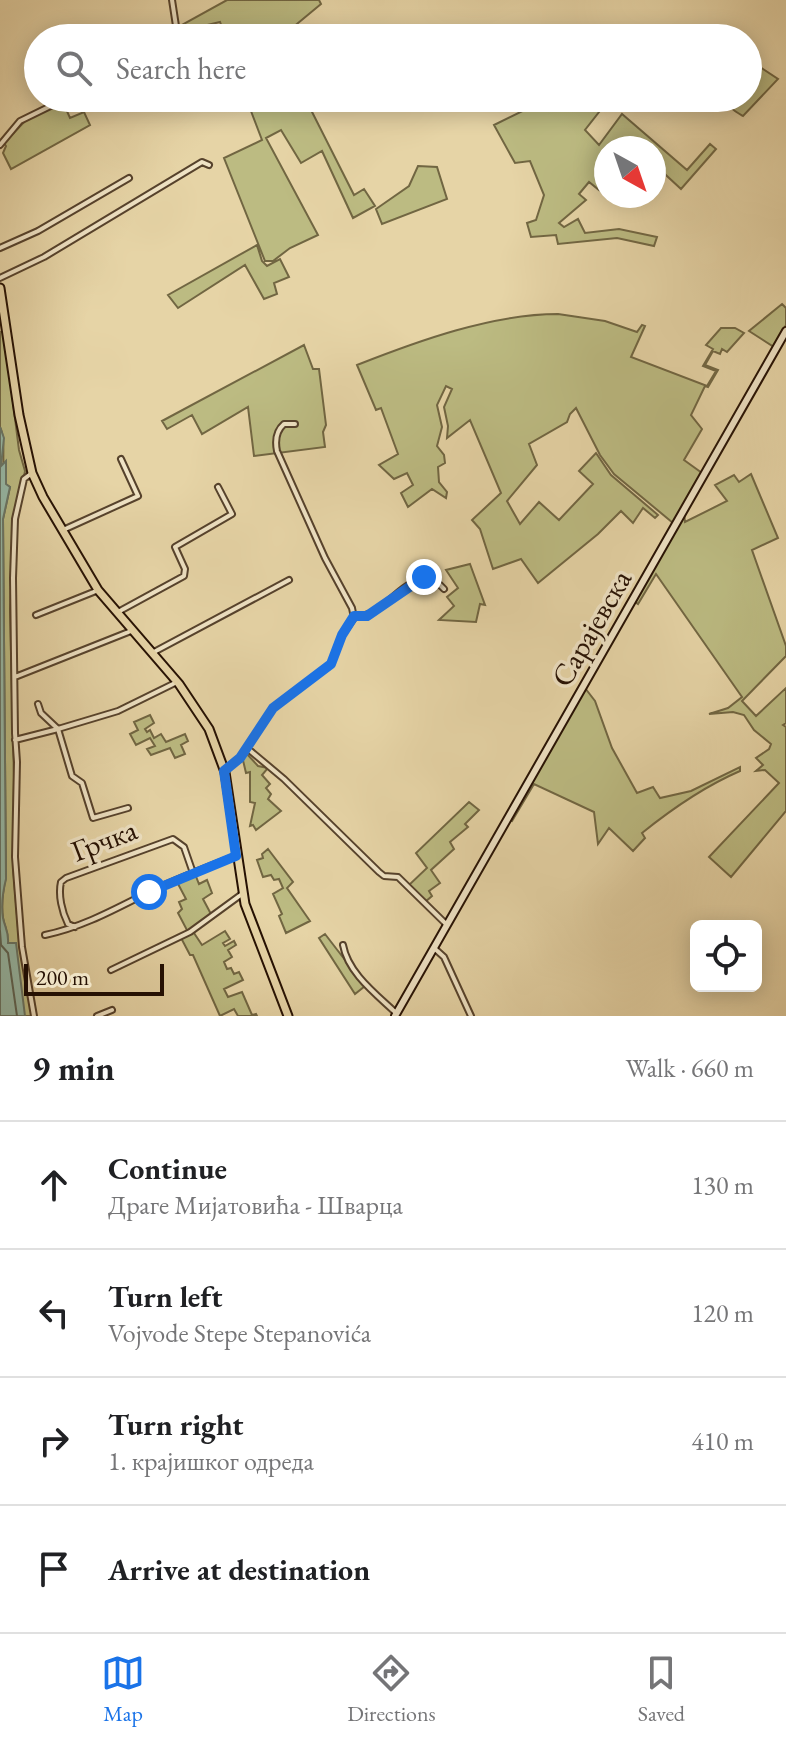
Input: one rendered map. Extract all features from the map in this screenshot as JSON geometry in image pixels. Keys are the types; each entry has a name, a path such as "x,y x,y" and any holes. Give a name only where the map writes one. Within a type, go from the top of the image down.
{"main road":[{"path":"0,288 25,451 32,473 98,590 177,682 209,729 224,771 242,894 288,1016"},
{"name":"Сарајевска","path":"396,1014 786,331"}],"street":[{"path":"172,0 176,24"},
{"path":"0,145 20,121 38,112"},
{"path":"0,278 44,257 202,162 209,165"},
{"path":"0,248 38,231 129,178"},
{"path":"224,771 238,762 273,708 331,664 342,635 354,616 293,492 277,451 279,430 284,424 295,424"},
{"path":"63,530 138,496 121,459"},
{"path":"32,473 24,479 14,530 14,677 17,762 15,857 25,968 34,1016"},
{"path":"116,613 184,576 185,569 175,547 232,514 218,487"},
{"path":"354,616 367,616 421,578 434,579 444,589"},
{"path":"152,653 289,580"},
{"path":"36,615 98,590"},
{"path":"14,677 131,631"},
{"path":"15,740 118,711 177,682"},
{"path":"38,704 41,713 58,729 72,776 82,783 93,818 128,808"},
{"path":"247,748 275,770 379,872 384,876 398,877 448,925"},
{"name":"Грчка","path":"75,927 66,921 59,891 61,882 66,878 173,839 184,847 193,873"},
{"path":"45,935 75,927 236,856"},
{"path":"111,970 190,932 242,894"},
{"path":"343,945 346,957 358,975 396,1014"},
{"path":"434,948 444,957 471,1016"},
{"path":"97,1016 112,1010"}],"shaded area":[{"path":"227,0 319,0 321,4 297,24 183,24"},
{"path":"762,68 778,79 762,96"},
{"path":"40,112 67,112 70,118 84,112 90,125 11,169 3,153 4,143 26,120"},
{"path":"251,112 312,112 354,195 364,189 375,206 353,218 322,151 301,163 281,130 266,138 318,235 290,248 273,261 265,261 224,158 262,140"},
{"path":"521,112 599,112 585,130 594,140 594,186 589,182 579,194 586,200 559,223 564,227 578,219 585,233 619,229 657,237 654,246 617,238 558,244 556,235 531,237 527,223 536,220 544,195 530,161 515,163 494,125"},
{"path":"622,114 648,136 606,136"},
{"path":"710,144 716,149 681,189 666,175 666,152 687,170"},
{"path":"418,166 437,167 447,199 382,224 376,209 409,186"},
{"path":"257,245 267,266 280,259 289,277 274,283 277,294 264,299 245,265 178,308 168,295"},
{"path":"782,304 786,308 786,325 774,347 749,331"},
{"path":"558,314 605,321 637,332 642,325 645,326 631,357 707,386 716,371 703,366 713,349 706,345 721,328 735,328 744,333 727,352 722,349 720,354 713,351 705,365 718,370 708,387 705,386 691,415 702,429 684,460 702,473 673,523 614,474 600,455 576,408 567,422 529,444 537,465 507,501 520,524 539,502 559,520 593,484 579,471 596,453 611,475 658,515 655,518 643,508 633,523 621,511 538,583 521,559 493,569 480,529 472,520 501,493 470,420 447,438 444,407 452,389 446,386 437,405 442,427 437,446 444,455 445,463 438,467 439,482 447,492 446,498 432,489 408,507 401,493 413,485 407,473 394,479 379,465 398,454 381,408 376,410 357,365 430,338 481,324"},
{"path":"4,331 19,450 25,471 14,532 10,610 13,867 19,940 25,960 22,961 32,1016 21,1016 15,943 8,943 2,908 6,877 3,519 10,487 6,485 4,477 0,427 0,332"},
{"path":"304,345 313,369 319,369 326,425 323,432 325,447 254,456 248,407 202,434 192,415 167,429 162,421"},
{"path":"751,474 778,538 752,550 786,646 786,656 742,701 756,716 786,688 786,723 783,725 786,727 786,811 731,877 709,857 779,783 765,770 756,771 763,765 756,758 771,744 754,730 744,715 733,712 709,714 728,708 742,697 656,574 638,604 635,602 684,513 685,522 727,501 715,485 734,475 739,482"},
{"path":"470,564 485,605 480,604 476,622 439,620 454,606 447,597 458,588 446,570"},
{"path":"585,688 595,701 612,748 637,793 653,787 660,798 691,791 740,767 740,771 701,791 665,815 642,833 645,838 633,851 609,828 598,844 594,812 534,784 512,821 509,820"},
{"path":"150,715 154,723 145,729 147,732 150,730 154,738 161,734 166,742 185,734 188,741 181,745 185,754 175,758 170,748 151,755 147,749 155,746 150,738 136,745 130,734 138,730 134,722"},
{"path":"247,754 258,766 268,768 262,775 270,784 266,788 271,794 268,799 281,811 256,830 253,825 250,826 255,803 250,802 250,772 246,773 242,756"},
{"path":"469,802 479,810 465,824 468,827 450,842 454,849 431,870 440,883 429,891 432,896 425,902 409,885 427,868 416,853"},
{"path":"268,849 293,882 287,888 310,921 286,933 273,894 283,888 279,879 274,880 271,875 263,877 257,860 263,858 262,854"},
{"path":"195,874 199,884 207,880 212,893 203,899 212,916 192,930 202,945 225,931 230,939 223,943 225,946 234,941 236,945 228,950 232,957 224,962 234,974 239,972 243,980 224,989 228,997 242,992 252,1015 257,1016 238,1016 234,1009 220,1016 193,955 190,955 180,936 188,932 178,913 182,909 179,902 186,899 177,882"},
{"path":"325,934 365,986 355,994 319,938"}],"water":[{"path":"0,427 4,438 1,466 6,461 6,484 10,487 3,519 6,879 2,908 8,943 16,943 25,1016 0,1016"}],"route":[{"path":"149,892 236,856 224,771 240,758 266,715 288,694 331,664 342,635 354,616 367,616 424,577"}]}
